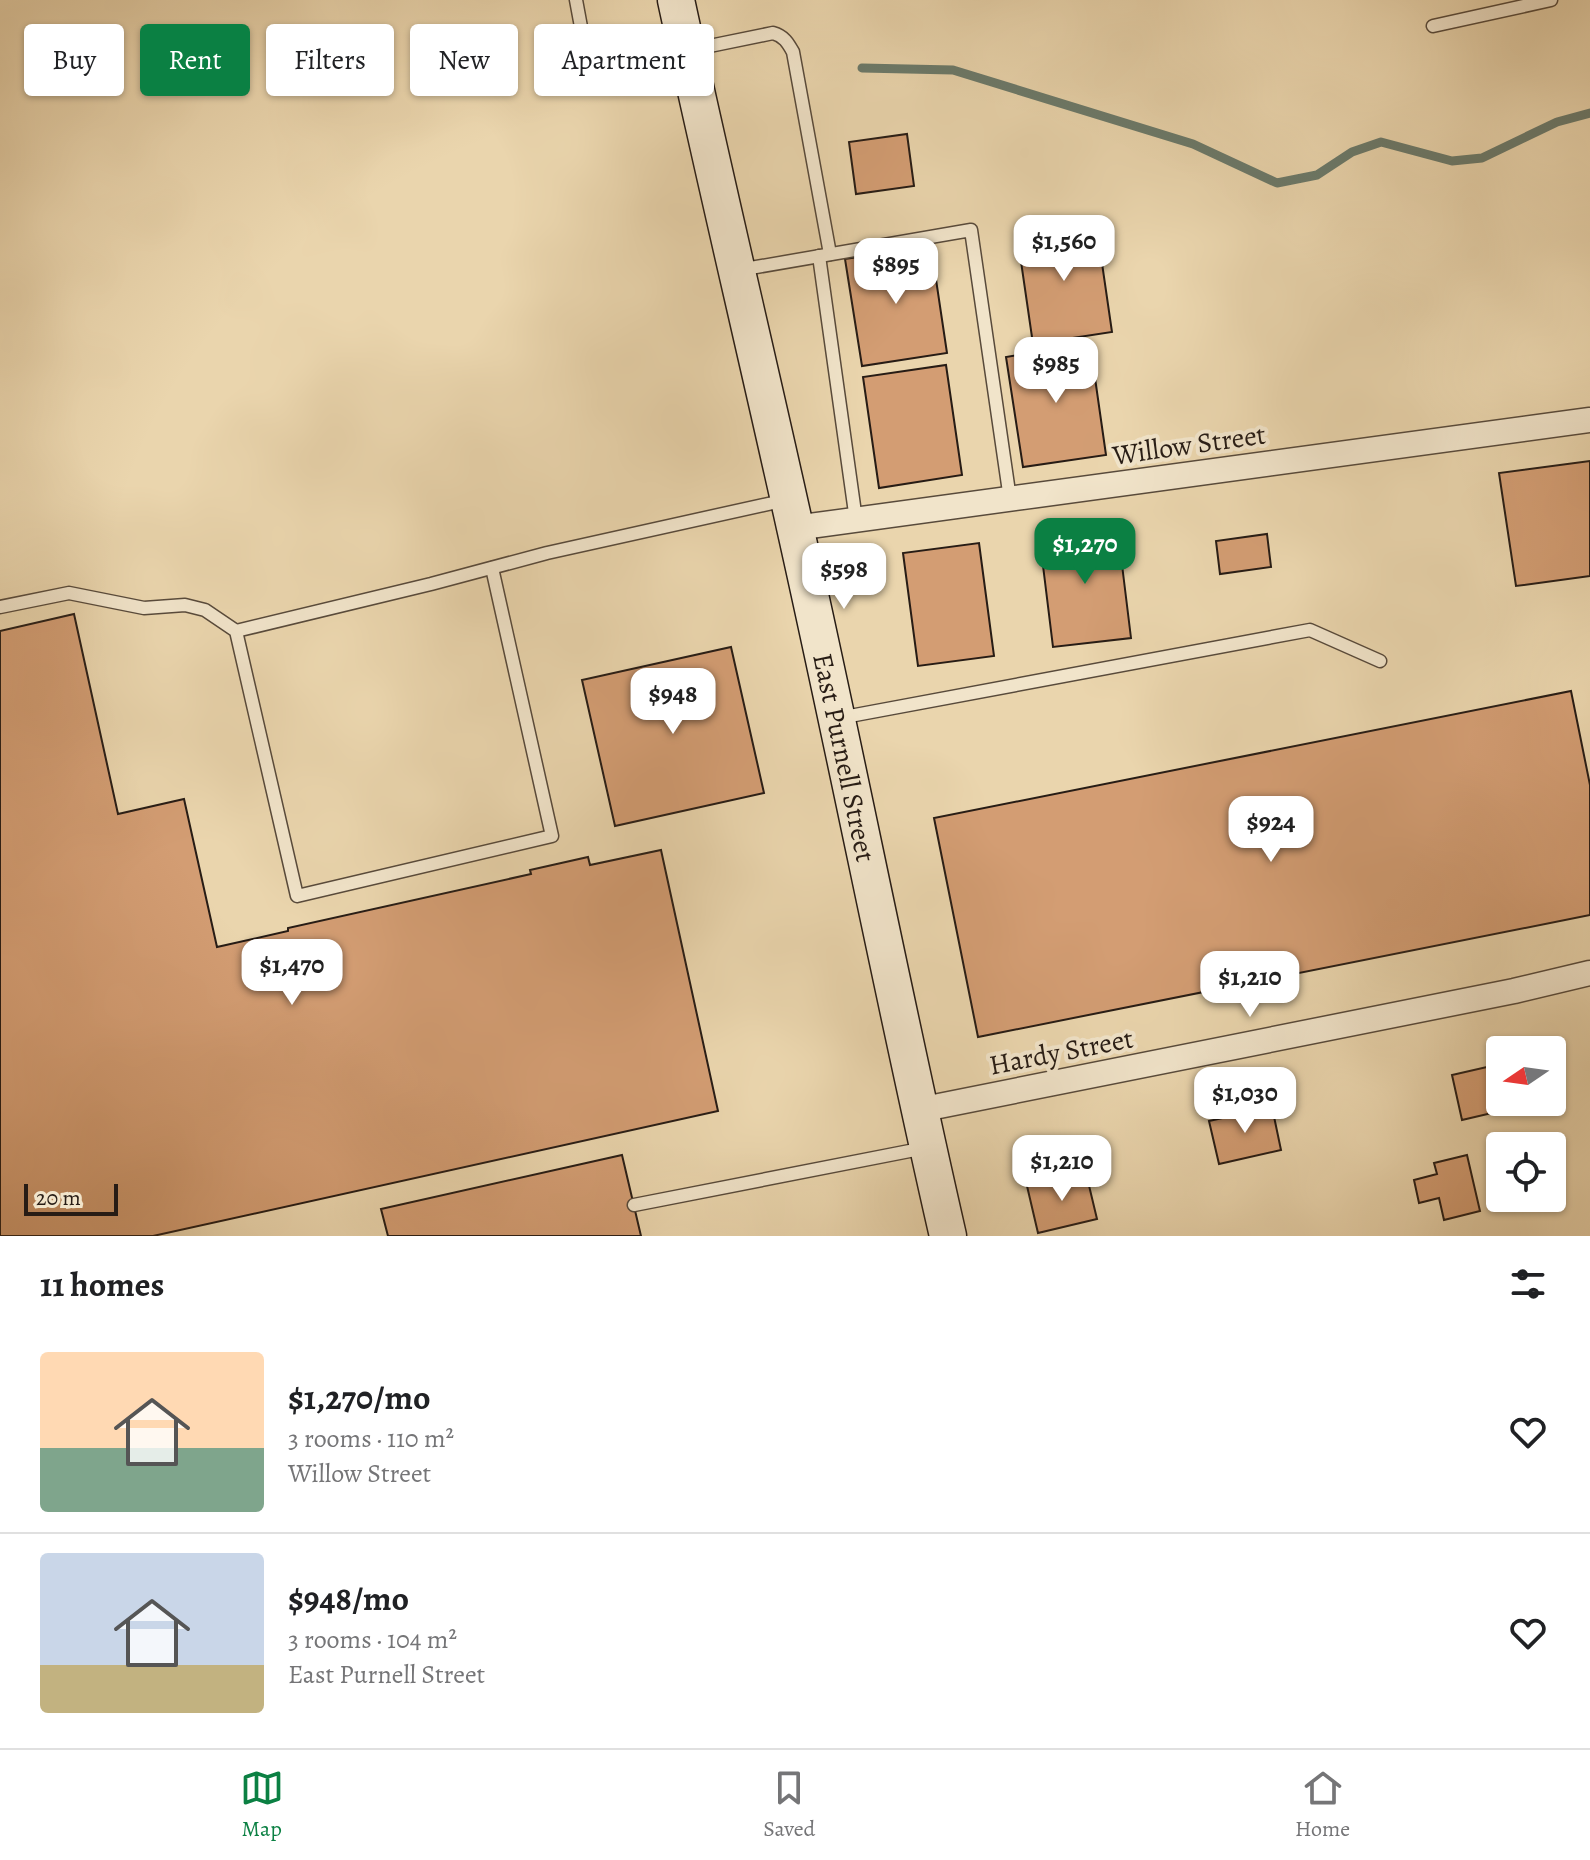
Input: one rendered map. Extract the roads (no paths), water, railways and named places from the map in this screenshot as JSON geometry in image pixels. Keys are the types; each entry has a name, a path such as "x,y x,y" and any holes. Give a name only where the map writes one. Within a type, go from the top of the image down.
{"street":[{"name":"East Purnell Street","path":"676,0 681,24"},
{"name":"East Purnell Street","path":"697,96 792,514 948,1236"},
{"name":"Willow Street","path":"792,514 856,520 1590,420"},
{"name":"Hardy Street","path":"919,1110 1590,973"}],"lane":[{"path":"576,0 580,24"},
{"path":"1433,26 1551,0"},
{"path":"714,54 773,33 787,42 793,52 825,255 856,520"},
{"path":"736,271 971,230 1010,499"},
{"path":"236,631 547,553 792,514"},
{"path":"0,607 69,593 144,608 185,605 205,610 236,631 297,896 552,836 492,568"},
{"path":"836,718 1310,630 1380,661"},
{"path":"634,1205 928,1148"}],"waterway":[{"path":"862,68 953,70 1193,144 1277,183 1317,175 1352,152 1381,142 1452,161 1482,158 1557,122 1590,113"}]}
